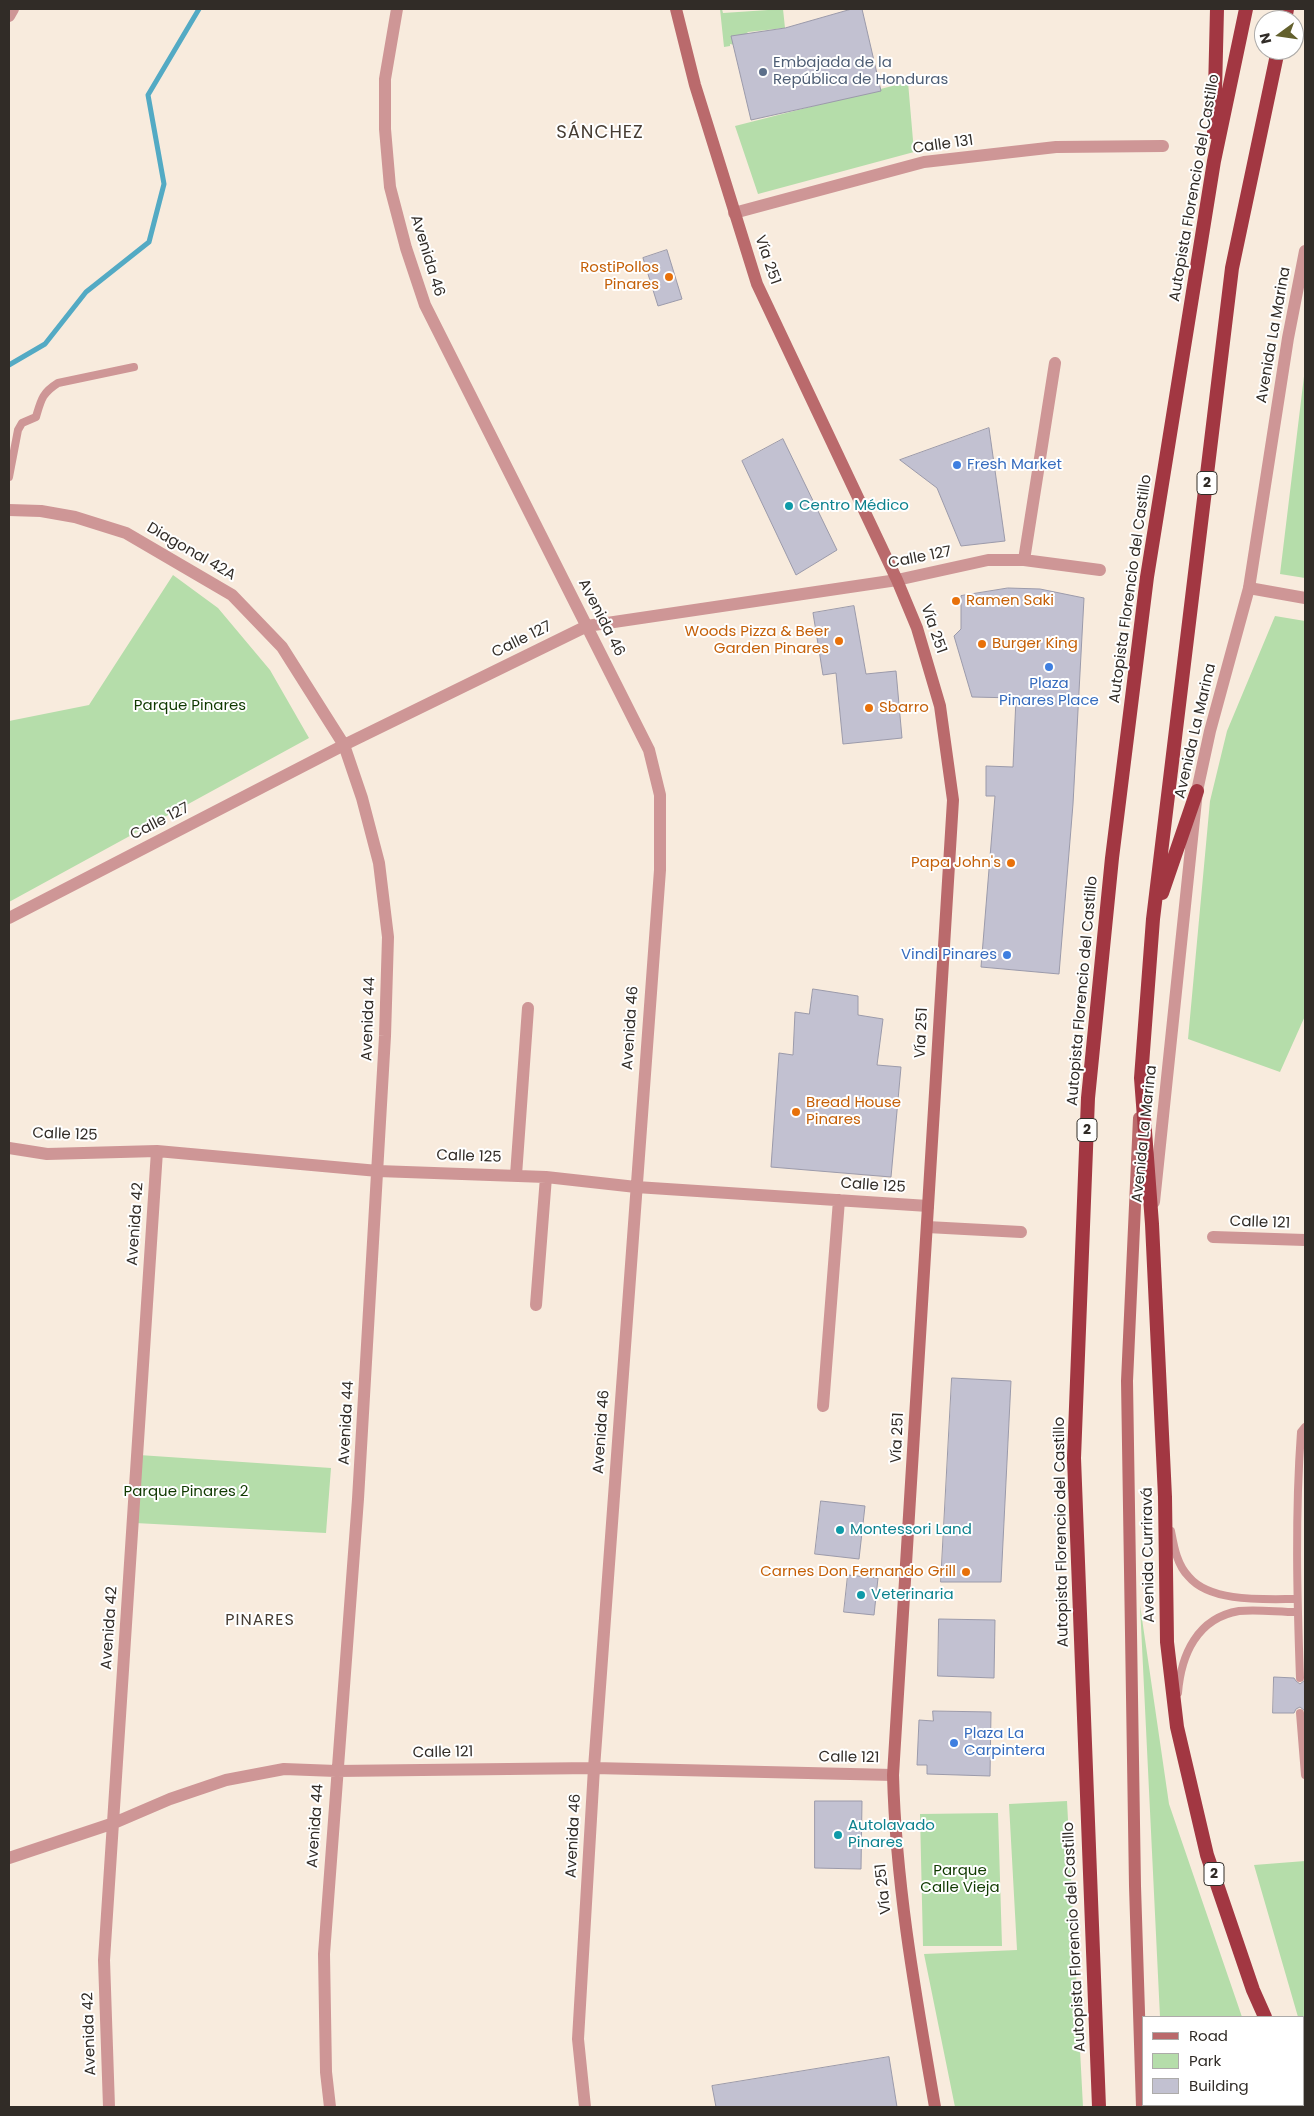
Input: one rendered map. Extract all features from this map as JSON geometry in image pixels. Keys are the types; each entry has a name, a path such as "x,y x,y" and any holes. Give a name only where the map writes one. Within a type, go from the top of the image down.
{"highway":[{"path":"1214,161 1214,84 1217,9"},
{"name":"Autopista Florencio del Castillo","path":"1099,2107 1074,1458 1088,1098 1112,858 1147,577 1214,161 1246,9"},
{"name":"2","path":"1141,1078 1153,919 1232,268 1276,60"},
{"path":"1153,919 1197,791"},
{"name":"Avenida Curriravá","path":"1141,1078 1152,1224 1165,1496 1167,1642 1177,1728 1207,1854 1253,1990 1265,2016"}],"main road":[{"name":"Vía 251","path":"676,9 695,85 757,284 897,580 917,628 940,706 953,800 893,1775 897,1856 906,1939 934,2107"},
{"path":"1141,1078 1127,1381 1135,1886 1142,2107"}],"street":[{"path":"9,16 13,9"},
{"name":"Avenida 46","path":"397,9 385,79 385,129 390,186 406,248 425,305 649,750 660,795 660,870 594,1768 578,2039 585,2107"},
{"name":"Calle 131","path":"734,213 924,162 1056,148 1163,146"},
{"name":"Avenida La Marina","path":"1152,1224 1197,791 1210,731 1249,588 1288,338 1305,251"},
{"path":"1024,560 1056,363"},
{"name":"Diagonal 42A","path":"9,510 41,511 75,517 126,533 232,595 282,647 344,745"},
{"name":"Calle 127","path":"9,918 344,745 587,626 897,580 988,560 1024,560 1100,570"},
{"path":"1249,588 1305,598"},
{"name":"Avenida 44","path":"330,2107 326,2072 324,1954 336,1771 358,1499 378,1171 388,937 379,862 362,798 344,745"},
{"path":"516,1175 528,1008"},
{"name":"Calle 125","path":"9,1148 47,1154 157,1151 378,1171 516,1175 636,1188 928,1206"},
{"name":"Avenida 42","path":"109,2107 104,1960 157,1151"},
{"path":"536,1305 546,1177"},
{"path":"823,1406 839,1200"},
{"path":"927,1227 1021,1232"},
{"name":"Calle 121","path":"1213,1237 1305,1240"},
{"name":"Calle 121","path":"9,1858 114,1823 170,1799 226,1780 284,1769 336,1771 594,1768 893,1775"}],"lane":[{"path":"9,477 18,430 22,423 36,417 40,402 47,390 58,383 134,367"},
{"path":"1300,1678 1297,1599 1300,1458 1302,1432 1305,1427"},
{"path":"1165,1496 1177,1559 1189,1578 1204,1589 1239,1598 1297,1599"},
{"path":"1177,1728 1180,1674 1190,1645 1202,1630 1214,1620 1239,1612 1297,1612"},
{"path":"1300,1713 1305,1775"}],"green space":[{"path":"720,9 722,9 723,13 783,9 785,28 748,32 735,45 730,44 730,46 724,47"},
{"path":"908,82 914,152 758,194 735,126"},
{"path":"1305,368 1305,578 1280,574"},
{"name":"Parque Pinares","path":"173,575 218,608 270,670 309,738 9,902 9,721 89,705"},
{"path":"1275,616 1305,621 1305,1016 1280,1072 1188,1039 1210,801 1227,731"},
{"name":"Parque Pinares 2","path":"139,1455 331,1468 326,1533 135,1523"},
{"path":"1140,1605 1169,1804 1242,2016 1160,2016"},
{"path":"1067,1801 1083,2107 955,2107 924,1954 1017,1950 1009,1804"},
{"name":"Parque Calle Vieja","path":"998,1813 1002,1946 923,1946 920,1814"},
{"path":"1305,1861 1305,2042 1304,2016 1298,2016 1254,1865"},
{"path":"1278,2106 1278,2107 1164,2107"}],"building":[{"path":"852,9 862,9 881,91 751,120 731,36 785,28"},
{"name":"RostiPollos Pinares","path":"667,250 682,299 658,306 643,258"},
{"path":"989,428 1005,541 961,546 937,488 900,460"},
{"name":"Centro Médico","path":"783,439 837,550 796,575 742,461"},
{"path":"1008,588 1040,589 1084,598 1073,804 1059,974 981,967 995,796 986,796 986,766 1013,767 1016,698 972,697 954,636 961,629 961,596"},
{"path":"854,606 866,674 896,671 902,738 843,744 836,673 823,675 813,613"},
{"path":"813,989 858,996 858,1015 883,1019 877,1065 901,1067 891,1177 771,1167 779,1053 793,1055 795,1012 809,1014"},
{"path":"952,1378 1011,1381 1001,1582 941,1582"},
{"name":"Montessori Land","path":"821,1501 865,1506 859,1559 815,1554"},
{"name":"Veterinaria","path":"848,1575 878,1578 874,1615 844,1612"},
{"path":"939,1619 995,1620 994,1678 938,1676"},
{"path":"1274,1677 1294,1678 1300,1684 1305,1680 1305,1711 1300,1707 1294,1713 1273,1713"},
{"name":"Plaza La Carpintera","path":"933,1711 991,1712 990,1776 927,1774 927,1765 917,1765 919,1720 933,1721"},
{"name":"Autolavado Pinares","path":"815,1801 862,1801 861,1869 815,1868"},
{"path":"889,2057 897,2107 716,2107 712,2086"}],"waterway":[{"path":"9,365 45,344 86,292 149,242 164,184 148,95 199,9"}],"place":[{"name":"Embajada de la República de Honduras","path":"763,72"},
{"name":"RostiPollos Pinares","path":"669,277"},
{"name":"Fresh Market","path":"957,465"},
{"name":"Centro Médico","path":"789,506"},
{"name":"Ramen Saki","path":"956,601"},
{"name":"Woods Pizza & Beer Garden Pinares","path":"839,641"},
{"name":"Burger King","path":"982,644"},
{"name":"Plaza Pinares Place","path":"1049,667"},
{"name":"Sbarro","path":"869,708"},
{"name":"Papa John's","path":"1011,863"},
{"name":"Vindi Pinares","path":"1007,955"},
{"name":"Bread House Pinares","path":"796,1112"},
{"name":"Montessori Land","path":"840,1530"},
{"name":"Carnes Don Fernando Grill","path":"966,1572"},
{"name":"Veterinaria","path":"861,1595"},
{"name":"Plaza La Carpintera","path":"954,1743"},
{"name":"Autolavado Pinares","path":"838,1835"}],"district":[{"name":"SÁNCHEZ","path":"600,133"},
{"name":"PINARES","path":"260,1621"}]}
